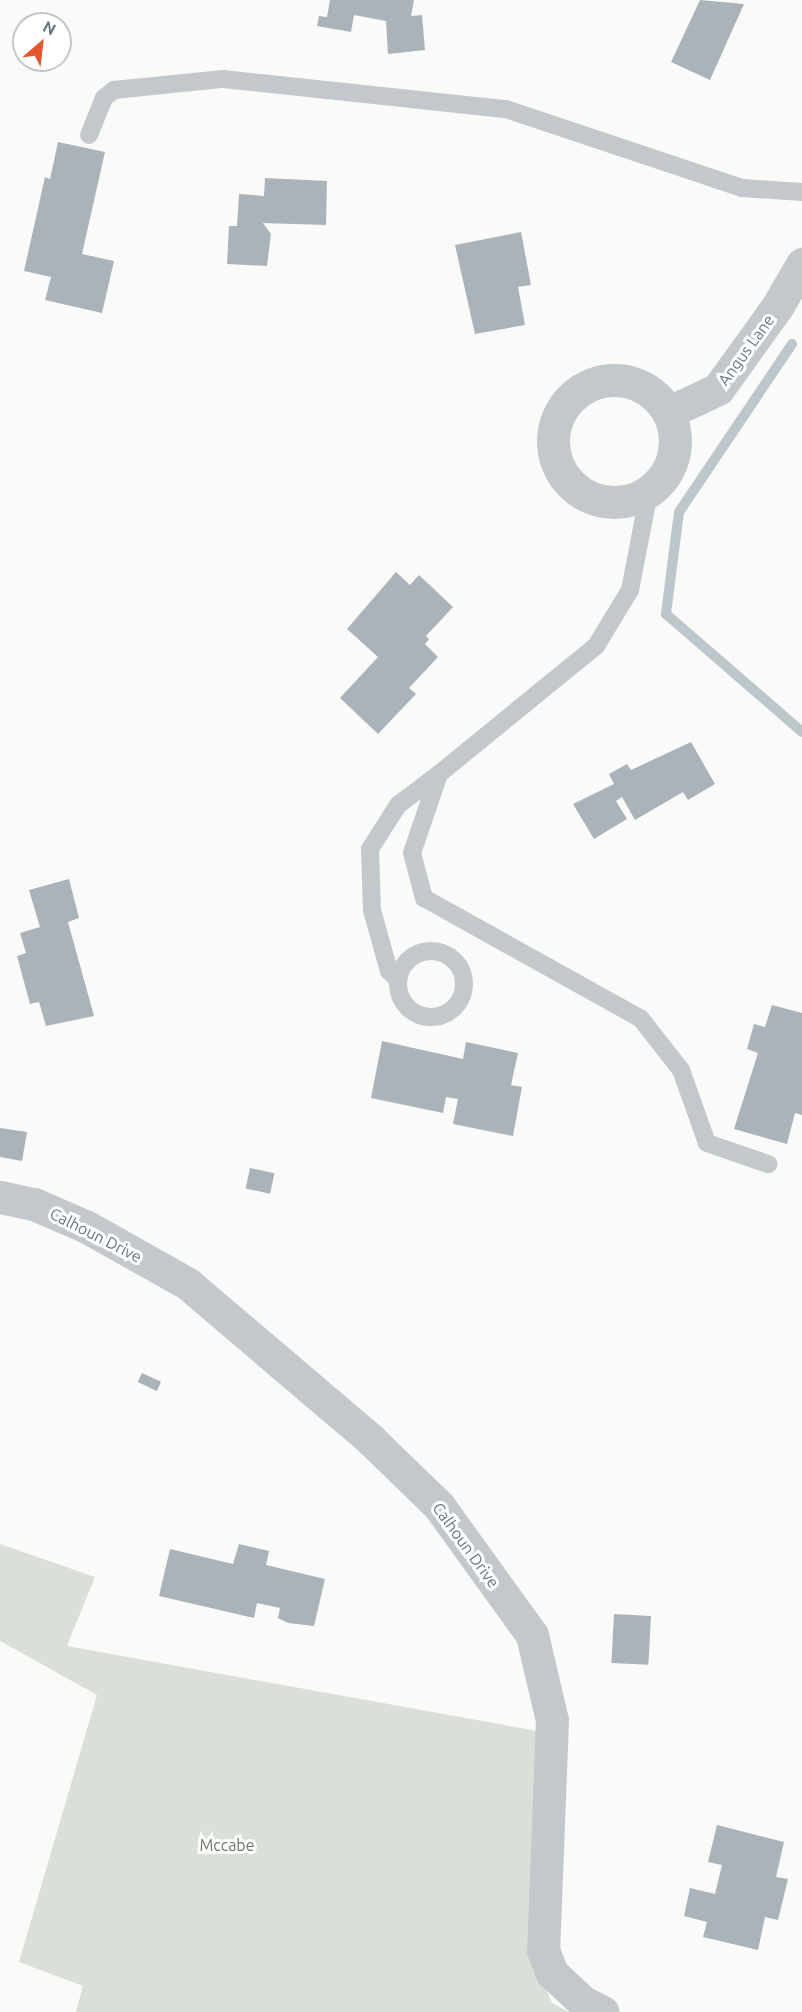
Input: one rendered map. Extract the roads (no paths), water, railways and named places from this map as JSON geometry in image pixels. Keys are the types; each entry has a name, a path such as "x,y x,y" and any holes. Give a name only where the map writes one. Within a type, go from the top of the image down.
{"street":[{"name":"Angus Lane","path":"669,412 718,389 777,308 802,264"},
{"path":"610,380 641,385 669,412 675,432 674,456 663,479 649,492 630,501 599,501 579,492 563,476 555,458 554,427 561,409 582,387 610,380"},
{"name":"Calhoun Drive","path":"0,1197 34,1204 87,1227 188,1284 371,1440 439,1506 532,1635 552,1720 543,1950 552,1973 583,2002 603,2012"}],"lane":[{"path":"90,135 104,98 114,90 223,79 506,109 742,188 802,192"},
{"path":"398,980 389,971 372,910 370,849 398,805 596,646 630,590 649,492"},
{"path":"439,774 412,853 424,898 642,1019 681,1070 707,1143 768,1164"}],"waterway":[{"path":"792,344 679,512 666,614 802,732"}],"park label":[{"name":"Mccabe","path":"227,1845"}]}
